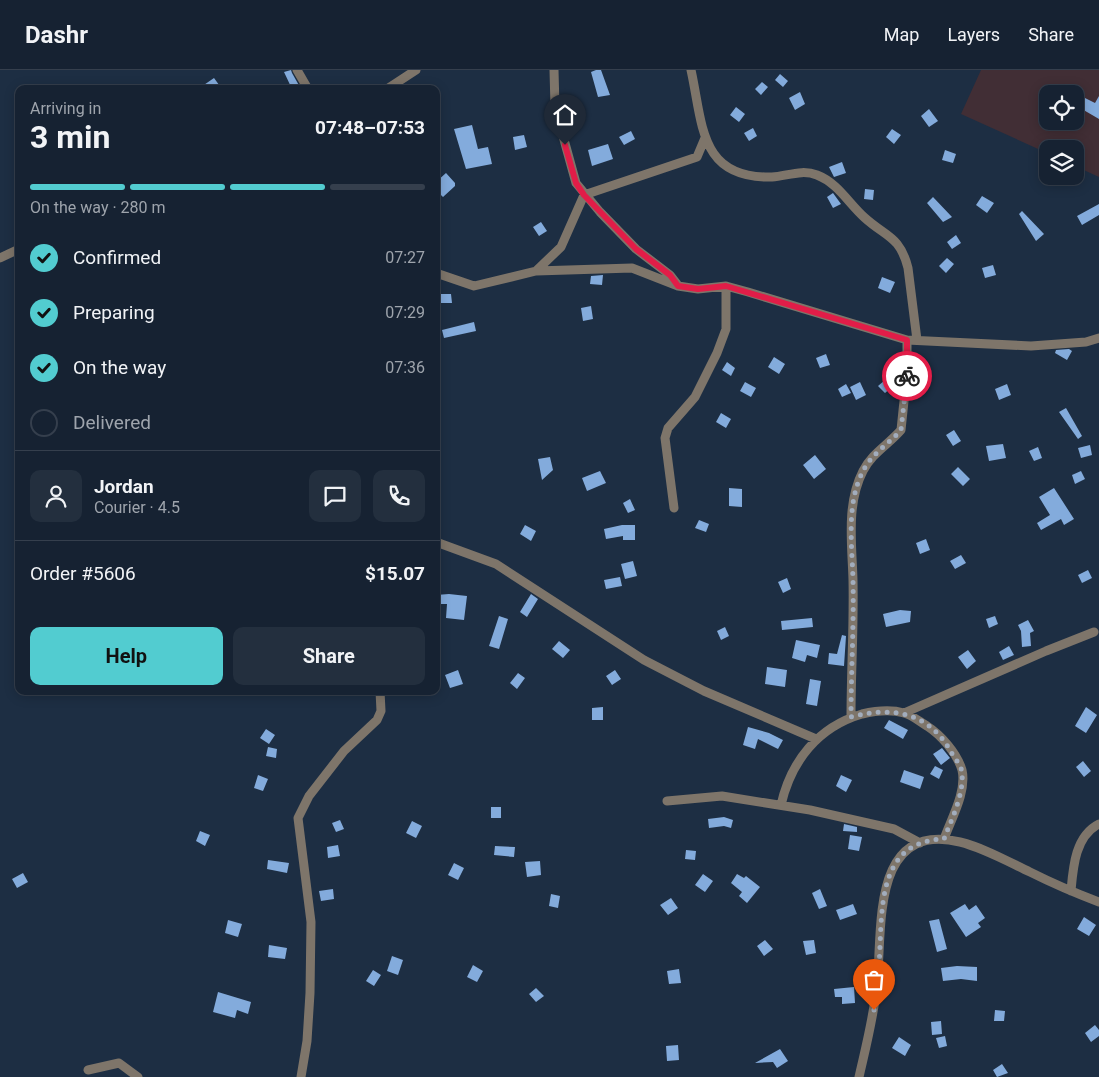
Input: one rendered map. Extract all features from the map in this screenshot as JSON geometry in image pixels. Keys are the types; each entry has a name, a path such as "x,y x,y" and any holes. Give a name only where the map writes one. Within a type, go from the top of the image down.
{"street":[{"path":"296,70 305,85"},
{"path":"393,85 416,70"},
{"path":"554,70 555,107 560,131 576,183 584,195 636,249 663,269 678,286"},
{"path":"691,70 705,138 712,152 724,166 736,173 772,177 805,172 817,174 834,185 864,217 894,238 906,258 917,340"},
{"path":"536,271 561,247 584,195 697,157 705,138"},
{"path":"0,258 15,251"},
{"path":"440,274 474,286 536,271 632,268 678,286 698,289 726,286 907,340 1030,346 1086,342 1099,338"},
{"path":"674,508 665,438 668,428 695,397 717,353 726,329 726,286"},
{"path":"851,717 853,580 850,527 855,495 862,473 869,460 901,430 907,380 907,340"},
{"path":"440,543 496,564 644,660 687,683 816,739"},
{"path":"904,713 1094,632"},
{"path":"301,1077 307,1042 310,1003 311,922 298,818 309,796 338,759 377,720 381,711 380,695"},
{"path":"781,805 793,769 816,739 830,727 851,717 887,710 904,713 933,730 946,742 962,770 962,789 944,839"},
{"path":"667,801 722,796 781,805 894,829 920,843"},
{"path":"1071,891 1074,861 1082,842 1091,828 1099,824"},
{"path":"859,1077 876,999 883,892 895,864 906,851 920,843 944,839 987,852 1099,902"},
{"path":"88,1070 119,1063 138,1077"}],"shaded area":[{"path":"981,70 1099,70 1099,177 1084,170 1084,140 1039,140 1039,149 961,114"}],"building":[{"path":"291,70 299,85 290,85 284,72"},
{"path":"601,70 610,95 598,97 591,72"},
{"path":"780,74 788,81 783,87 775,80"},
{"path":"214,78 219,85 204,85"},
{"path":"762,82 768,87 761,95 755,89"},
{"path":"800,92 805,104 795,110 789,98"},
{"path":"1099,96 1099,119 1084,110 1084,98 1095,103"},
{"path":"736,107 745,114 739,122 730,115"},
{"path":"929,109 938,121 929,127 921,116"},
{"path":"472,125 478,149 488,147 492,164 466,169 454,129"},
{"path":"753,128 757,136 749,141 744,133"},
{"path":"892,129 901,135 894,144 886,137"},
{"path":"631,131 635,139 624,145 619,137"},
{"path":"524,135 527,147 515,150 513,137"},
{"path":"608,144 613,159 592,166 588,150"},
{"path":"945,150 956,154 953,163 942,160"},
{"path":"842,162 846,173 834,177 829,167"},
{"path":"446,173 455,183 455,186 443,197 440,194 440,178"},
{"path":"865,189 874,190 873,200 864,199"},
{"path":"833,193 841,204 833,208 827,197"},
{"path":"982,196 994,203 987,213 976,205"},
{"path":"933,197 952,217 943,222 927,203"},
{"path":"1099,204 1099,215 1082,225 1077,216"},
{"path":"1022,211 1044,234 1036,241 1019,214"},
{"path":"541,222 547,231 539,236 533,227"},
{"path":"956,235 961,243 952,249 947,242"},
{"path":"947,258 954,264 946,273 939,266"},
{"path":"993,265 996,275 985,278 982,268"},
{"path":"603,275 602,285 590,284 591,276"},
{"path":"882,277 895,282 890,293 878,288"},
{"path":"440,294 451,294 452,303 440,303"},
{"path":"591,306 593,319 583,321 581,308"},
{"path":"474,322 476,331 444,338 442,330"},
{"path":"1069,349 1072,351 1067,360 1055,353 1056,350"},
{"path":"826,354 830,365 820,368 816,358"},
{"path":"774,357 785,364 779,374 768,367"},
{"path":"727,362 735,368 731,376 722,370"},
{"path":"885,380 892,387 885,393 878,386"},
{"path":"745,382 756,388 751,397 740,391"},
{"path":"860,382 866,395 856,400 850,387"},
{"path":"846,384 851,393 842,397 838,389"},
{"path":"1007,384 1011,395 999,400 995,389"},
{"path":"1066,408 1082,436 1078,439 1059,412"},
{"path":"721,413 731,419 726,428 716,422"},
{"path":"954,430 961,441 953,446 946,435"},
{"path":"1003,444 1006,458 989,461 986,446"},
{"path":"1090,445 1092,455 1081,458 1078,448"},
{"path":"1038,447 1042,458 1034,461 1029,451"},
{"path":"815,455 826,469 814,479 803,465"},
{"path":"550,457 553,470 542,480 538,459"},
{"path":"958,467 970,479 963,486 951,474"},
{"path":"600,471 606,483 587,491 582,478"},
{"path":"1081,471 1085,479 1075,484 1072,475"},
{"path":"729,488 742,489 742,507 729,506"},
{"path":"1054,488 1074,519 1064,525 1061,519 1041,530 1037,523 1050,515 1039,497"},
{"path":"630,499 635,510 628,513 623,503"},
{"path":"699,520 709,524 706,532 695,528"},
{"path":"525,525 536,531 531,541 520,534"},
{"path":"622,525 635,525 635,540 623,540 623,536 606,539 604,529"},
{"path":"926,539 930,550 920,554 916,543"},
{"path":"961,555 966,563 955,569 950,561"},
{"path":"633,561 637,576 625,579 621,564"},
{"path":"1088,570 1092,578 1082,583 1078,575"},
{"path":"620,577 622,586 606,589 604,580"},
{"path":"787,578 791,589 783,593 778,582"},
{"path":"531,594 538,599 527,617 520,612"},
{"path":"440,595 467,596 464,620 446,618 447,604 440,604"},
{"path":"900,610 911,611 910,622 886,627 883,614"},
{"path":"499,616 508,619 499,649 489,646"},
{"path":"995,616 998,624 989,628 986,619"},
{"path":"812,618 813,627 782,630 781,621"},
{"path":"1028,620 1034,631 1030,633 1031,646 1022,647 1021,631 1018,625"},
{"path":"725,627 729,636 721,640 717,631"},
{"path":"842,635 846,636 844,666 828,664 829,653 837,654"},
{"path":"796,640 820,645 817,658 807,655 805,662 792,658"},
{"path":"559,641 570,650 563,658 552,649"},
{"path":"1009,646 1014,655 1003,660 999,652"},
{"path":"968,650 976,661 967,669 958,657"},
{"path":"767,667 787,670 785,687 765,684"},
{"path":"458,670 463,684 450,688 445,675"},
{"path":"615,670 621,679 612,685 606,676"},
{"path":"518,673 525,678 517,689 510,683"},
{"path":"810,679 821,681 817,706 806,704"},
{"path":"603,707 603,720 592,720 592,708"},
{"path":"1086,707 1097,715 1086,733 1075,726"},
{"path":"889,720 908,730 903,739 884,728"},
{"path":"748,727 769,733 783,740 778,749 758,739 755,749 743,745"},
{"path":"266,729 275,735 269,744 260,738"},
{"path":"268,747 277,749 276,758 266,756"},
{"path":"942,748 950,758 941,765 933,754"},
{"path":"1083,761 1091,771 1084,777 1076,767"},
{"path":"935,766 943,770 939,779 930,774"},
{"path":"904,770 924,777 920,789 900,782"},
{"path":"258,775 268,779 263,791 254,788"},
{"path":"841,775 852,780 846,792 836,786"},
{"path":"491,807 501,807 501,818 491,818"},
{"path":"724,817 733,820 731,828 724,826 709,828 708,819"},
{"path":"340,820 344,829 336,832 332,823"},
{"path":"412,821 422,826 416,838 406,833"},
{"path":"844,824 857,827 857,832 843,831"},
{"path":"200,831 210,835 205,846 196,841"},
{"path":"850,835 862,837 859,851 848,849"},
{"path":"338,845 340,856 328,858 327,847"},
{"path":"495,846 515,847 514,857 494,855"},
{"path":"686,850 696,851 695,860 685,859"},
{"path":"268,860 289,863 287,873 267,869"},
{"path":"540,861 541,875 527,877 525,862"},
{"path":"454,863 464,868 458,880 448,875"},
{"path":"23,873 28,882 17,888 12,879"},
{"path":"703,874 713,881 705,892 695,885"},
{"path":"737,874 744,878 746,876 760,887 747,903 739,896 742,892 731,883"},
{"path":"333,889 334,899 321,901 319,891"},
{"path":"820,889 827,906 819,909 812,893"},
{"path":"551,894 560,896 558,908 549,906"},
{"path":"671,898 678,908 668,915 660,905"},
{"path":"853,904 857,914 840,920 836,910"},
{"path":"965,904 969,910 976,905 985,918 978,923 981,927 966,937 950,913"},
{"path":"1084,917 1096,925 1089,936 1077,929"},
{"path":"939,919 947,949 937,952 929,921"},
{"path":"228,920 242,924 238,937 225,933"},
{"path":"765,940 773,949 764,956 757,946"},
{"path":"814,940 816,953 806,955 803,941"},
{"path":"269,945 287,948 285,959 268,957"},
{"path":"392,956 403,960 398,975 387,971"},
{"path":"473,965 483,971 477,982 467,977"},
{"path":"957,966 977,967 977,981 961,979 943,981 941,968"},
{"path":"679,969 681,983 669,984 667,971"},
{"path":"373,970 381,975 374,986 366,981"},
{"path":"854,987 855,1003 842,1004 842,997 835,997 834,989"},
{"path":"536,988 544,996 536,1002 529,994"},
{"path":"218,992 251,1002 248,1014 237,1010 235,1018 213,1012"},
{"path":"995,1010 1005,1011 1004,1021 994,1021"},
{"path":"941,1021 942,1034 932,1035 931,1022"},
{"path":"1095,1025 1099,1030 1099,1036 1091,1042 1085,1033"},
{"path":"945,1036 947,1046 939,1048 936,1038"},
{"path":"899,1037 911,1045 905,1056 892,1048"},
{"path":"678,1045 679,1060 667,1061 666,1046"},
{"path":"780,1049 788,1061 777,1068 773,1062 755,1063"},
{"path":"1002,1064 1008,1073 997,1077 993,1070"}],"way so far":[{"path":"874,1010 879,965 883,892 888,878 895,864 906,851 920,843 934,839 944,839 962,789 962,770 946,742 933,730 904,713 887,710 851,717 853,580 850,527 855,495 862,473 869,460 878,449 901,430 904,421 907,376"}],"route":[{"path":"565,145 576,183 584,195 636,249 670,275 678,286 698,289 726,286 907,340 907,376"}]}
